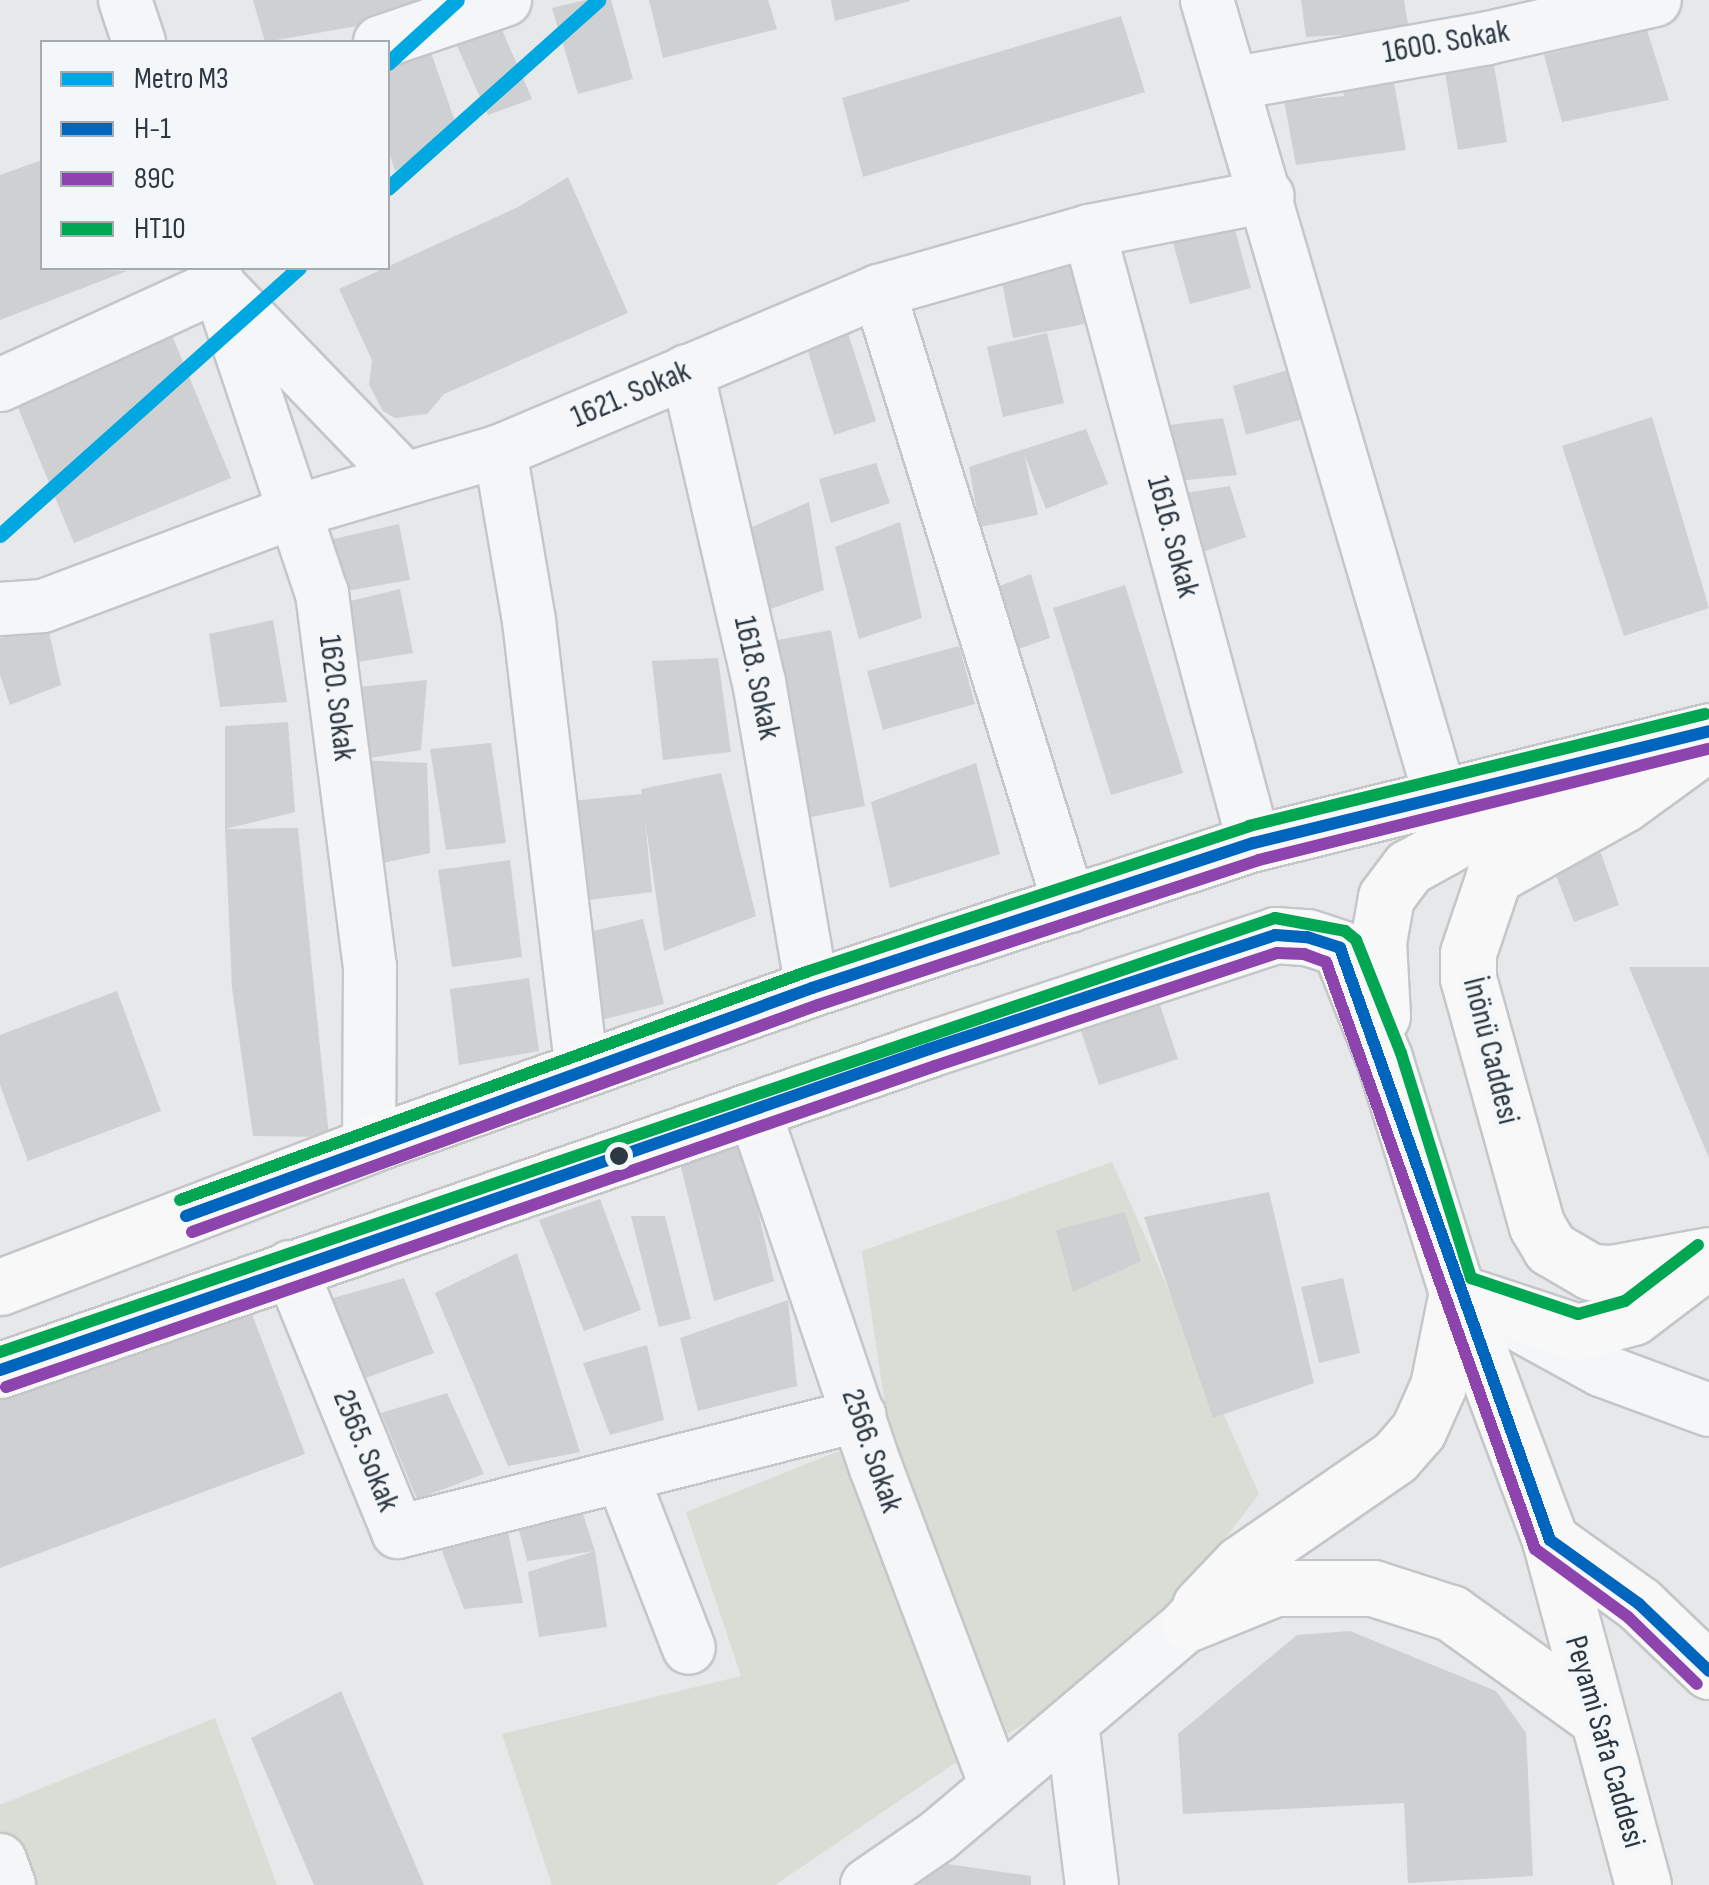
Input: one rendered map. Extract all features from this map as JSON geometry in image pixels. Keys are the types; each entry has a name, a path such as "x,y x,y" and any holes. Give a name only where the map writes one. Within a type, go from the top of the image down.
{"main road":[{"path":"0,1287 369,1145 812,988 1254,843 1439,792 1709,736"},
{"path":"1384,1058 1378,942 1386,897 1409,867 1476,830 1709,736"},
{"name":"İnönü Caddesi","path":"1709,736 1624,804 1494,876 1468,966 1478,1026 1537,1226 1550,1248 1591,1272 1612,1273 1709,1257"},
{"path":"0,1370 290,1267 1276,935 1340,948 1384,1058"},
{"name":"Peyami Safa Caddesi","path":"1384,1058 1458,1292 1550,1540 1593,1714 1643,1885"},
{"path":"1189,1623 1211,1590 1240,1564 1395,1457 1418,1431 1438,1386 1458,1292 1578,1332 1633,1317 1709,1257"},
{"path":"1550,1540 1640,1604 1709,1670"},
{"path":"1189,1623 1275,1588 1374,1588 1451,1613 1593,1714"}],"street":[{"path":"124,0 139,40"},
{"path":"386,40 504,0"},
{"path":"1207,0 1236,83 1439,792"},
{"name":"1600. Sokak","path":"1236,83 1655,0"},
{"name":"1621. Sokak","path":"0,609 42,606 293,512 500,451 879,291 1089,231 1268,196"},
{"name":"1616. Sokak","path":"1089,231 1254,843"},
{"path":"0,386 216,276 403,477"},
{"name":"1620. Sokak","path":"216,276 322,593 370,966 369,1145"},
{"path":"879,291 1070,906"},
{"name":"1618. Sokak","path":"687,371 758,682 812,988"},
{"path":"500,451 530,621 582,1070"},
{"name":"2566. Sokak","path":"755,1113 859,1415 996,1786"},
{"name":"2565. Sokak","path":"290,1267 398,1532 623,1479 859,1415"},
{"path":"1458,1292 1601,1370 1709,1410"},
{"path":"623,1479 688,1648"},
{"path":"867,1885 996,1786 1189,1623"},
{"path":"1072,1723 1092,1885"},
{"path":"0,1860 10,1885"}],"shaded area":[{"path":"1112,1162 1259,1494 1129,1665 952,1765 775,1885 552,1885 502,1734 741,1676 686,1512 889,1431 862,1251"},
{"path":"215,1718 277,1885 0,1885 0,1805"}],"building":[{"path":"253,0 432,0 375,23 264,40"},
{"path":"585,0 611,0 633,79 578,94 552,8"},
{"path":"649,0 768,0 777,29 663,58"},
{"path":"831,0 910,0 910,1 835,21"},
{"path":"1301,0 1404,0 1409,31 1306,37"},
{"path":"1121,16 1145,92 863,177 842,98"},
{"path":"502,30 532,99 488,115 454,39"},
{"path":"1647,30 1669,100 1562,122 1544,55"},
{"path":"429,47 457,127 395,171 390,155 390,61"},
{"path":"1492,53 1507,142 1458,150 1443,61"},
{"path":"1393,77 1406,150 1296,165 1284,101 1344,96 1343,86"},
{"path":"40,161 40,270 127,271 0,320 0,175"},
{"path":"568,177 628,313 444,394 427,414 395,418 383,411 369,385 372,360 339,289 380,270 390,270 390,266 518,207"},
{"path":"1231,215 1251,288 1190,304 1170,232"},
{"path":"1081,251 1094,322 1013,338 999,267"},
{"path":"171,333 231,478 74,543 14,398"},
{"path":"848,333 876,421 834,435 806,345"},
{"path":"1047,333 1064,403 1003,417 987,347"},
{"path":"1292,369 1306,418 1246,435 1233,386"},
{"path":"1652,417 1709,608 1624,636 1562,446"},
{"path":"1223,418 1237,475 1177,481 1162,426"},
{"path":"1086,429 1108,484 1046,509 1024,454 1038,515 980,527 969,467"},
{"path":"876,463 890,503 831,523 819,479"},
{"path":"1230,486 1246,537 1203,552 1185,493"},
{"path":"809,502 824,590 765,611 738,533"},
{"path":"900,522 922,618 859,639 835,547"},
{"path":"399,524 410,580 335,593 325,541"},
{"path":"1031,574 1050,638 1004,654 981,593"},
{"path":"1125,585 1183,773 1111,795 1053,608"},
{"path":"400,589 413,653 351,663 342,603"},
{"path":"273,620 287,702 220,707 209,634"},
{"path":"47,623 61,685 10,705 0,675 0,638"},
{"path":"831,630 865,806 806,818 772,641"},
{"path":"959,646 975,704 883,730 867,671"},
{"path":"718,658 731,752 663,760 652,661"},
{"path":"427,680 421,750 356,760 349,688"},
{"path":"288,722 295,812 225,829 225,726"},
{"path":"491,743 506,843 446,850 430,749"},
{"path":"356,760 427,763 430,853 373,865"},
{"path":"976,763 1000,854 890,888 871,802"},
{"path":"721,773 756,916 664,951 645,820 652,892 581,901 571,801 642,794 641,789"},
{"path":"298,828 329,1137 253,1136 232,988 225,829"},
{"path":"1601,853 1619,905 1574,922 1554,870"},
{"path":"510,860 522,957 452,967 438,870"},
{"path":"643,919 664,1004 598,1021 577,935"},
{"path":"1629,967 1709,967 1709,1158"},
{"path":"529,978 539,1051 459,1065 450,989"},
{"path":"1155,990 1178,1059 1099,1085 1076,1016"},
{"path":"117,991 161,1111 28,1161 0,1085 0,1035"},
{"path":"740,1131 774,1281 714,1301 678,1155"},
{"path":"1269,1192 1314,1383 1213,1418 1144,1217"},
{"path":"600,1199 641,1310 584,1331 539,1220"},
{"path":"1125,1212 1141,1261 1073,1292 1056,1230"},
{"path":"631,1216 665,1216 691,1319 659,1327"},
{"path":"517,1253 580,1452 508,1466 435,1293"},
{"path":"404,1278 434,1353 352,1383 326,1300"},
{"path":"1343,1278 1360,1353 1319,1363 1301,1287"},
{"path":"788,1300 797,1386 698,1411 680,1338"},
{"path":"249,1306 305,1454 0,1568 0,1399"},
{"path":"647,1345 664,1420 610,1435 583,1363"},
{"path":"447,1393 484,1474 417,1499 381,1413"},
{"path":"579,1502 595,1551 527,1561 516,1518"},
{"path":"506,1523 523,1603 464,1609 437,1538"},
{"path":"595,1551 607,1627 539,1637 528,1572"},
{"path":"1350,1631 1496,1691 1526,1733 1533,1876 1408,1883 1404,1803 1183,1814 1178,1734 1297,1635"},
{"path":"341,1691 424,1885 314,1885 251,1738"},
{"path":"947,1864 1031,1876 1031,1885 918,1885"}],"metro line":[{"name":"M3","path":"390,61 457,0"},
{"name":"M3","path":"390,186 598,0"},
{"name":"M3","path":"0,535 297,270"}],"transit line":[{"name":"HT10","path":"180,1200 806,972 1249,826 1705,714"},
{"name":"H-1","path":"186,1216 812,988 1254,843 1709,731"},
{"name":"89C","path":"192,1232 818,1005 1259,860 1709,749"},
{"name":"HT10","path":"0,1352 1275,918 1345,931 1356,940 1401,1053 1471,1278 1578,1314 1625,1301 1698,1245"},
{"name":"H-1","path":"0,1370 929,1049 1275,935 1307,937 1340,948 1550,1540 1639,1604 1709,1671"},
{"name":"89C","path":"6,1387 935,1066 1277,953 1304,954 1326,962 1535,1549 1628,1617 1697,1684"}]}
